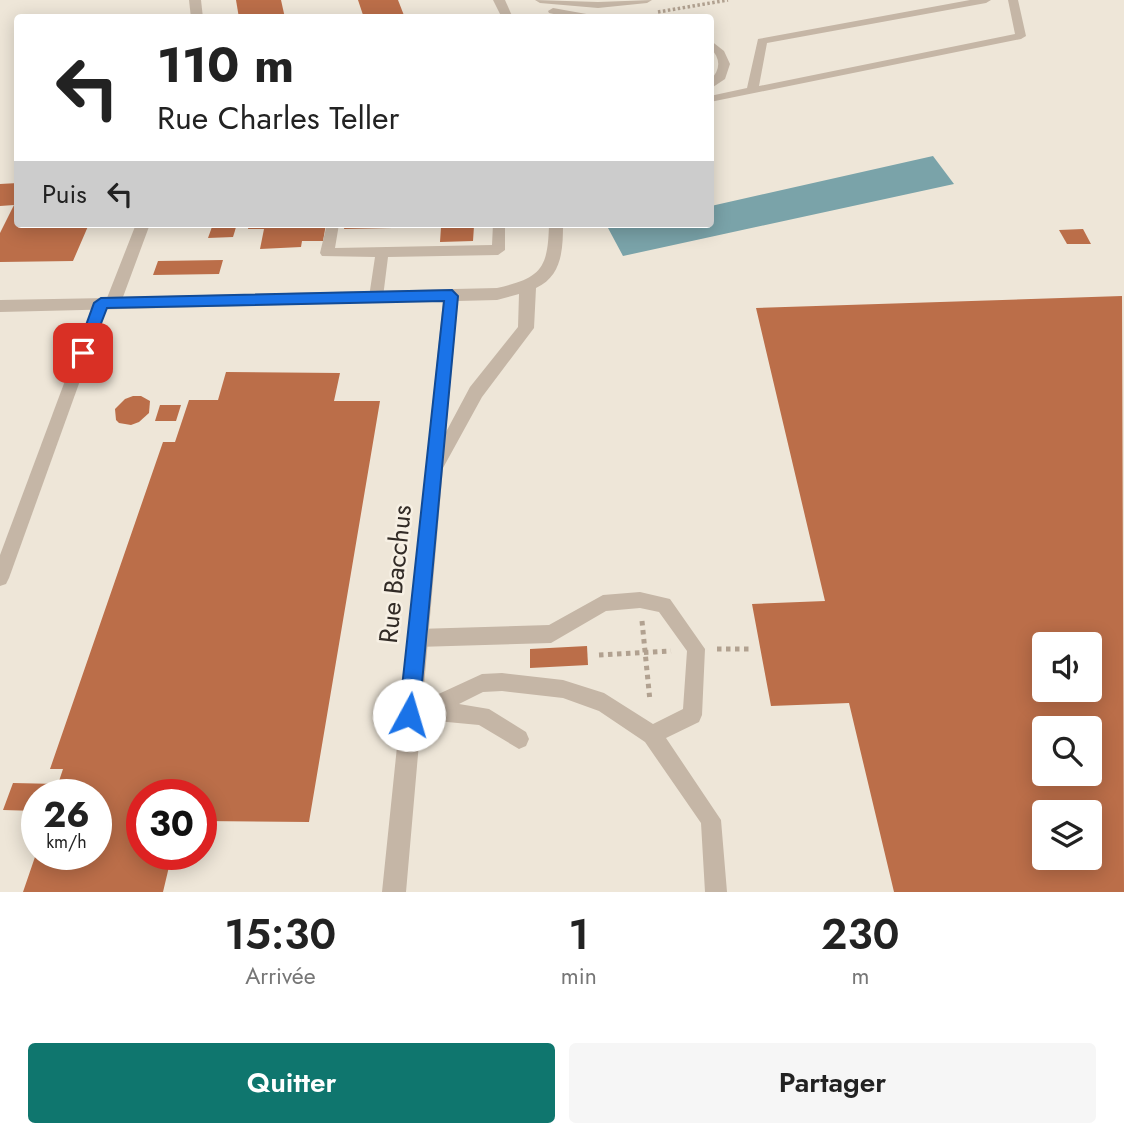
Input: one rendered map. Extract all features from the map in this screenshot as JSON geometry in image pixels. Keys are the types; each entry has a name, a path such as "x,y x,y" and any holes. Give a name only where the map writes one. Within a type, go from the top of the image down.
{"street":[{"path":"107,303 141,228"},
{"path":"0,306 497,294 528,287 548,274 556,251 556,228"},
{"name":"Rue Bacchus","path":"434,471 476,392 526,328 528,287"},
{"name":"Rue Bacchus","path":"394,892 418,712 417,638 452,296"}],"lane":[{"path":"538,0 598,5 647,0"},
{"path":"538,0 550,10 571,14"},
{"path":"752,91 762,41 986,0"},
{"path":"714,98 1021,36 1013,0"},
{"path":"714,45 726,61 723,74 714,82"},
{"path":"332,228 327,253 498,250 499,228"},
{"path":"376,297 382,251"},
{"path":"0,578 107,303"},
{"path":"417,638 551,634 603,603 640,600 664,605 696,649 692,715 652,735"},
{"path":"418,712 482,683 502,681 563,689 604,704 652,735 711,820 716,892"},
{"path":"418,712 482,716 519,739"}],"path":[{"path":"647,14 728,0"},
{"path":"642,614 650,701"},
{"path":"709,649 751,649"},
{"path":"599,655 671,651"}],"water":[{"path":"933,156 954,184 623,256 608,228 714,228 714,205"}],"building":[{"path":"236,0 281,0 284,14 238,14"},
{"path":"358,0 398,0 403,14 363,14"},
{"path":"14,183 14,205 0,206 0,184"},
{"path":"14,205 14,228 87,228 73,261 0,262 0,233"},
{"path":"212,228 236,228 233,237 208,238"},
{"path":"325,228 323,241 302,241 301,247 260,249 264,229 248,229"},
{"path":"441,228 474,228 473,241 440,242"},
{"path":"1083,229 1091,244 1067,244 1059,230"},
{"path":"223,260 219,274 153,275 158,261"},
{"path":"1122,296 1124,892 894,892 849,703 771,706 752,604 825,601 756,308"},
{"path":"226,372 340,373 334,401 380,401 309,822 217,821 217,779 126,779 126,870 168,870 163,892 23,892 31,870 112,870 112,779 60,779 63,769 50,769 163,442 175,442 189,400 218,400"},
{"path":"141,396 150,401 149,413 131,425 119,423 115,409 125,399"},
{"path":"160,405 181,405 176,421 155,421"},
{"path":"587,646 588,665 530,668 530,649"},
{"path":"13,783 21,783 21,811 3,810"}],"route":[{"path":"83,353 101,303 452,296 409,715"}]}
